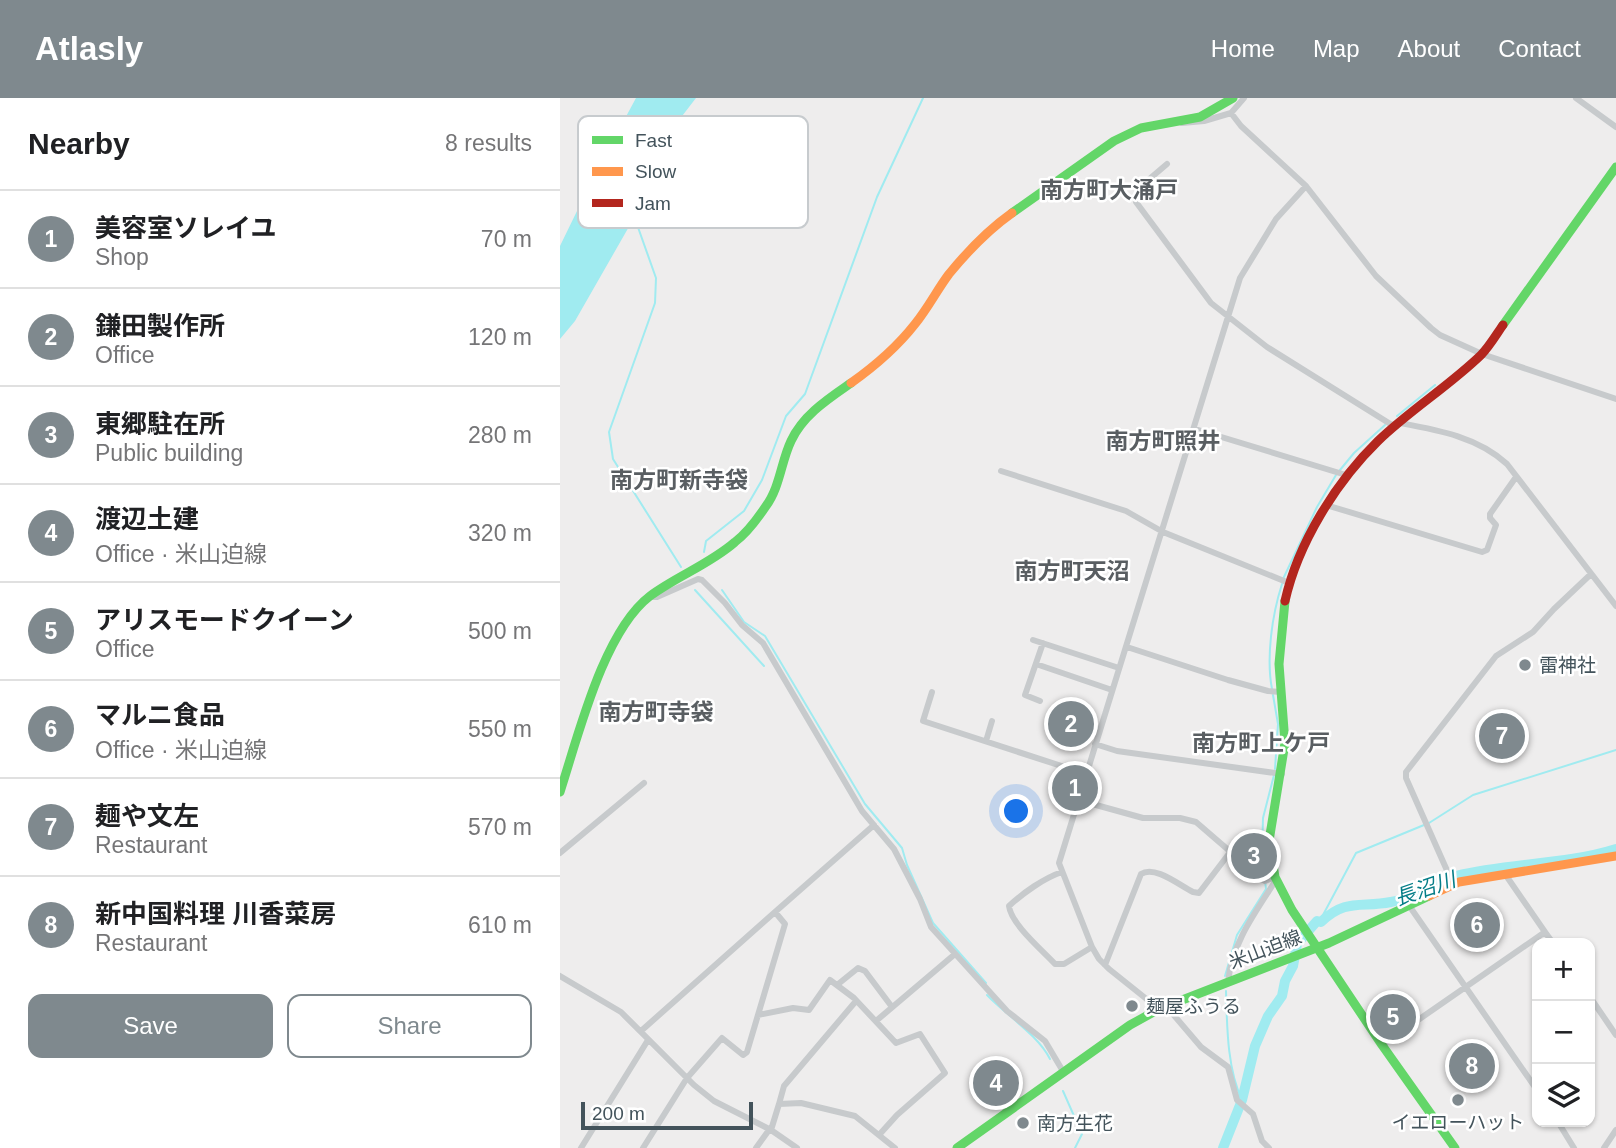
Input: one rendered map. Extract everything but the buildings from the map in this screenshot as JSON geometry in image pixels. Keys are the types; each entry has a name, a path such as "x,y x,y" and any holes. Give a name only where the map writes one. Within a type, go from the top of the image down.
{"street":[{"path":"560,792 582,723 613,644 631,614 649,597 736,542 748,530 774,494 791,441 819,405 870,369 902,340 917,323 949,274 1002,220 1114,141 1141,128 1209,113 1233,98"},
{"path":"1175,122 1193,123 1231,113 1244,98"},
{"path":"1576,98 1616,127"},
{"path":"1231,113 1241,126 1306,186 1376,276 1413,313 1440,335 1482,354 1616,399"},
{"path":"1167,164 1140,187 1136,202 1211,303 1267,347 1392,425 1400,423 1463,438 1486,447 1507,464 1616,606"},
{"path":"1228,982 1233,954 1271,880 1269,841 1276,774 1285,743 1276,691 1285,581 1341,473 1482,354 1616,167"},
{"path":"1269,1148 1262,1141 1253,1114 1240,1103 1233,1092 1228,1068 1201,1047 1163,1007 1105,965 1091,947 1059,863 1244,270 1276,219 1306,186"},
{"path":"1195,429 1341,473"},
{"path":"1001,471 1126,511 1163,532 1285,581"},
{"path":"1326,505 1482,552 1487,550 1496,525 1490,514 1516,477"},
{"path":"1451,881 1406,778 1406,772 1496,656 1533,632 1591,574"},
{"path":"649,597 657,597 698,579 706,582 742,625 763,643 862,811 901,860 931,927 1007,1011 1045,1041 1062,1074"},
{"path":"1033,640 1119,668"},
{"path":"1040,701 1025,695 1043,643"},
{"path":"1127,646 1276,691"},
{"path":"1036,664 1112,690"},
{"path":"932,692 923,721 1086,774"},
{"path":"986,741 992,721"},
{"path":"1095,744 1117,751 1276,774"},
{"path":"560,853 644,783"},
{"path":"1078,800 1143,818 1180,818 1196,822 1271,880 1455,1148"},
{"path":"641,1031 874,824"},
{"path":"1105,965 1141,874 1147,871 1155,872 1199,893 1231,851"},
{"name":"米山迫線","path":"957,1148 1130,1025 1163,1007 1317,947 1451,881 1616,856"},
{"path":"1062,872 1053,875 1016,900 1009,906 1010,911 1055,964 1064,964 1091,947"},
{"path":"1506,874 1549,938"},
{"path":"1408,904 1532,1083"},
{"path":"643,1148 687,1078 722,1038 743,1055 747,1052 785,924 775,912"},
{"path":"1382,1045 1545,932"},
{"path":"876,1021 955,954"},
{"path":"837,985 858,968 865,971 892,1007"},
{"path":"560,976 608,1004 641,1031 714,1101 770,1130 797,1148"},
{"path":"758,1016 793,1008 809,1010 830,981 856,1001 896,1043 920,1034 945,1073 897,1115 879,1135"},
{"path":"756,1148 770,1130 784,1086 856,1001"},
{"path":"1593,1001 1616,1035"},
{"path":"581,1148 648,1040"},
{"path":"779,1104 801,1103 855,1116 895,1148"},
{"path":"1561,1127 1573,1147"},
{"path":"1604,1148 1616,1130"}],"water":[{"path":"636,98 696,98 682,116 626,116"},
{"path":"578,209 578,228 628,228 575,321 560,339 560,246"}],"waterway":[{"path":"704,552 706,541 744,511 762,480 786,416 805,394 877,197 923,98"},
{"path":"638,228 656,278 655,303 609,432 613,459 681,567"},
{"path":"1397,416 1435,385"},
{"path":"1340,470 1354,453 1385,425"},
{"path":"1283,579 1317,507 1336,475"},
{"path":"1272,689 1271,636 1282,584"},
{"path":"695,590 764,666"},
{"path":"722,590 744,622 765,636 865,804 902,848 933,923 986,983"},
{"path":"1273,695 1278,724 1275,769"},
{"path":"1429,823 1473,795 1616,750"},
{"path":"1225,976 1237,935 1266,889 1262,855 1263,818 1274,775"},
{"path":"1317,921 1323,915 1356,853 1424,825"},
{"name":"長沼川","path":"1223,1148 1242,1100 1255,1046 1268,1016 1282,996 1285,981 1293,966 1297,944 1317,921 1321,922 1330,914 1346,907 1399,900 1456,876 1577,858 1616,849"},
{"path":"1226,991 1233,1075 1242,1100"},
{"path":"987,995 1030,1033 1050,1059"},
{"path":"1063,1091 1082,1134 1075,1148"}],"traffic: fast":[{"path":"1012,213 1114,141 1141,128 1200,117 1233,98"},
{"path":"1503,325 1616,167"},
{"path":"560,792 594,687 619,634 633,613 650,596 715,557 744,534 771,499 788,449 802,423 817,408 851,383"},
{"path":"1285,601 1279,664 1285,743 1269,841 1275,877 1292,910 1455,1148"},
{"path":"957,1148 1130,1025 1159,1009 1329,943 1429,896"}],"traffic: slow":[{"path":"851,383 901,341 956,266 986,234 1012,213"},
{"path":"1429,896 1459,882 1616,856"}],"traffic: jam":[{"path":"1285,601 1299,557 1309,536 1334,494 1362,457 1390,430 1481,355 1503,325"}],"place":[{"name":"雷神社","path":"1525,665"},
{"name":"鎌田製作所","path":"1071,724"},
{"name":"麺や文左","path":"1502,736"},
{"name":"美容室ソレイユ","path":"1075,788"},
{"name":"東郷駐在所","path":"1254,856"},
{"name":"マルニ食品","path":"1477,925"},
{"name":"麺屋ふうる","path":"1132,1006"},
{"name":"アリスモードクイーン","path":"1393,1017"},
{"name":"新中国料理 川香菜房","path":"1472,1066"},
{"name":"渡辺土建","path":"996,1083"},
{"name":"イエローハット","path":"1458,1100"},
{"name":"南方生花","path":"1023,1123"}],"district":[{"name":"南方町大涌戸","path":"1109,190"},
{"name":"南方町照井","path":"1163,441"},
{"name":"南方町新寺袋","path":"679,480"},
{"name":"南方町天沼","path":"1072,571"},
{"name":"南方町寺袋","path":"656,712"},
{"name":"南方町上ケ戸","path":"1261,743"}]}
